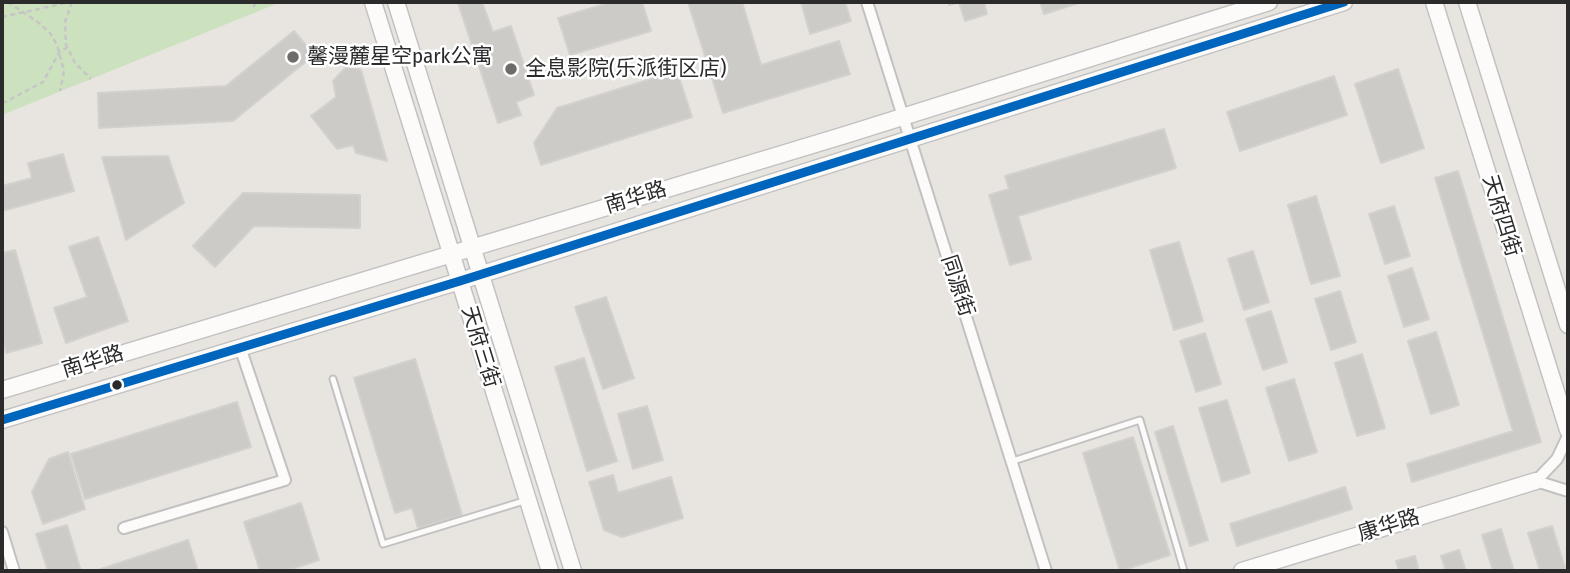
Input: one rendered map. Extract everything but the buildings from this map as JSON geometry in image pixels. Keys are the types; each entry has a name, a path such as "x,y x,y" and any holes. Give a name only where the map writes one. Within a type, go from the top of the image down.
{"main road":[{"name":"天府三街","path":"373,2 550,571"},
{"name":"天府三街","path":"396,2 573,571"},
{"name":"南华路","path":"2,390 473,248 1269,2"},
{"name":"南华路","path":"2,420 460,281 1344,2"},
{"name":"天府四街","path":"1434,2 1568,430"},
{"name":"天府四街","path":"1467,2 1568,325"},
{"name":"康华路","path":"1241,571 1536,481"}],"street":[{"name":"同源街","path":"867,2 1046,571"},
{"path":"124,528 285,480 240,347"},
{"path":"1568,436 1558,459 1536,481 1568,491"},
{"path":"2,532 14,571"}],"lane":[{"path":"333,379 383,544 527,500"},
{"path":"1013,461 1140,420 1184,571"}],"path":[{"path":"8,2 50,33 60,51 64,71 60,91"},
{"path":"2,17 71,2 65,22 67,48 75,63 91,79"},
{"path":"253,7 257,2"},
{"path":"2,102 43,82 60,51 67,48"}],"green space":[{"path":"2,2 281,2 2,115"}],"transit line":[{"path":"2,420 460,281 1344,2"}],"place":[{"name":"馨漫麓星空park公寓","path":"293,57"},
{"name":"全息影院(乐派街区店)","path":"511,69"}]}
